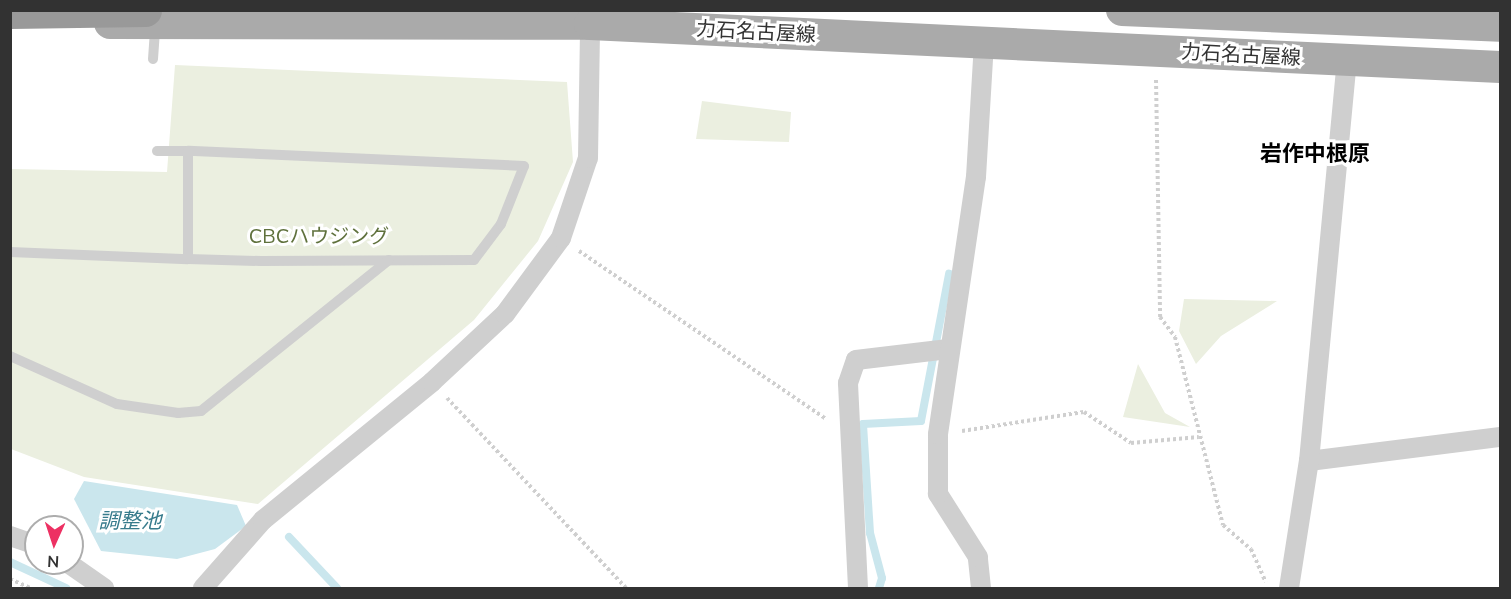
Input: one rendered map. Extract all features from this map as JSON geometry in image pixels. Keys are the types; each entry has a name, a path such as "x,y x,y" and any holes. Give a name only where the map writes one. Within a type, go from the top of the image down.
{"highway":[{"path":"10,12 150,17"}],"main road":[{"name":"力石名古屋線","path":"1122,10 1354,15 1500,26"},
{"name":"力石名古屋線","path":"10,22 150,17 588,17 984,43 1500,67"}],"street":[{"path":"203,588 263,520 432,382 505,314 561,238 588,158 588,17"},
{"path":"981,588 978,557 938,494 938,434 948,349 976,177 984,43"},
{"path":"1289,588 1309,461 1347,60"},
{"path":"858,588 848,383 856,360 948,349"},
{"path":"1309,461 1500,436"},
{"path":"84,574 104,588"}],"lane":[{"path":"150,17 153,59"},
{"path":"10,252 188,259 474,260 501,224 524,166 157,151"},
{"path":"188,151 188,259"},
{"path":"10,356 117,404 178,413 201,411 389,260"}],"path":[{"path":"1155,51 1160,317 1175,337 1223,525 1251,549 1269,588"},
{"path":"561,238 850,435"},
{"path":"432,382 626,588"},
{"path":"938,434 1084,412 1131,443 1199,437"},
{"path":"10,579 30,588"}],"green space":[{"name":"CBCハウジング","path":"175,65 567,82 573,162 538,241 474,320 258,504 84,477 11,449 10,169 167,172"},
{"path":"702,101 791,112 789,142 696,139"},
{"path":"1184,299 1277,301 1221,336 1196,364 1179,331"},
{"path":"1138,364 1165,413 1190,427 1123,417"}],"water":[{"name":"調整池","path":"84,481 237,505 246,526 215,549 177,559 101,551 74,499"}],"waterway":[{"path":"879,588 882,578 870,533 863,424 921,421 949,274"},
{"path":"289,537 337,588"},
{"path":"10,562 66,588"}],"district":[{"name":"岩作中根原","path":"1315,155"}]}
